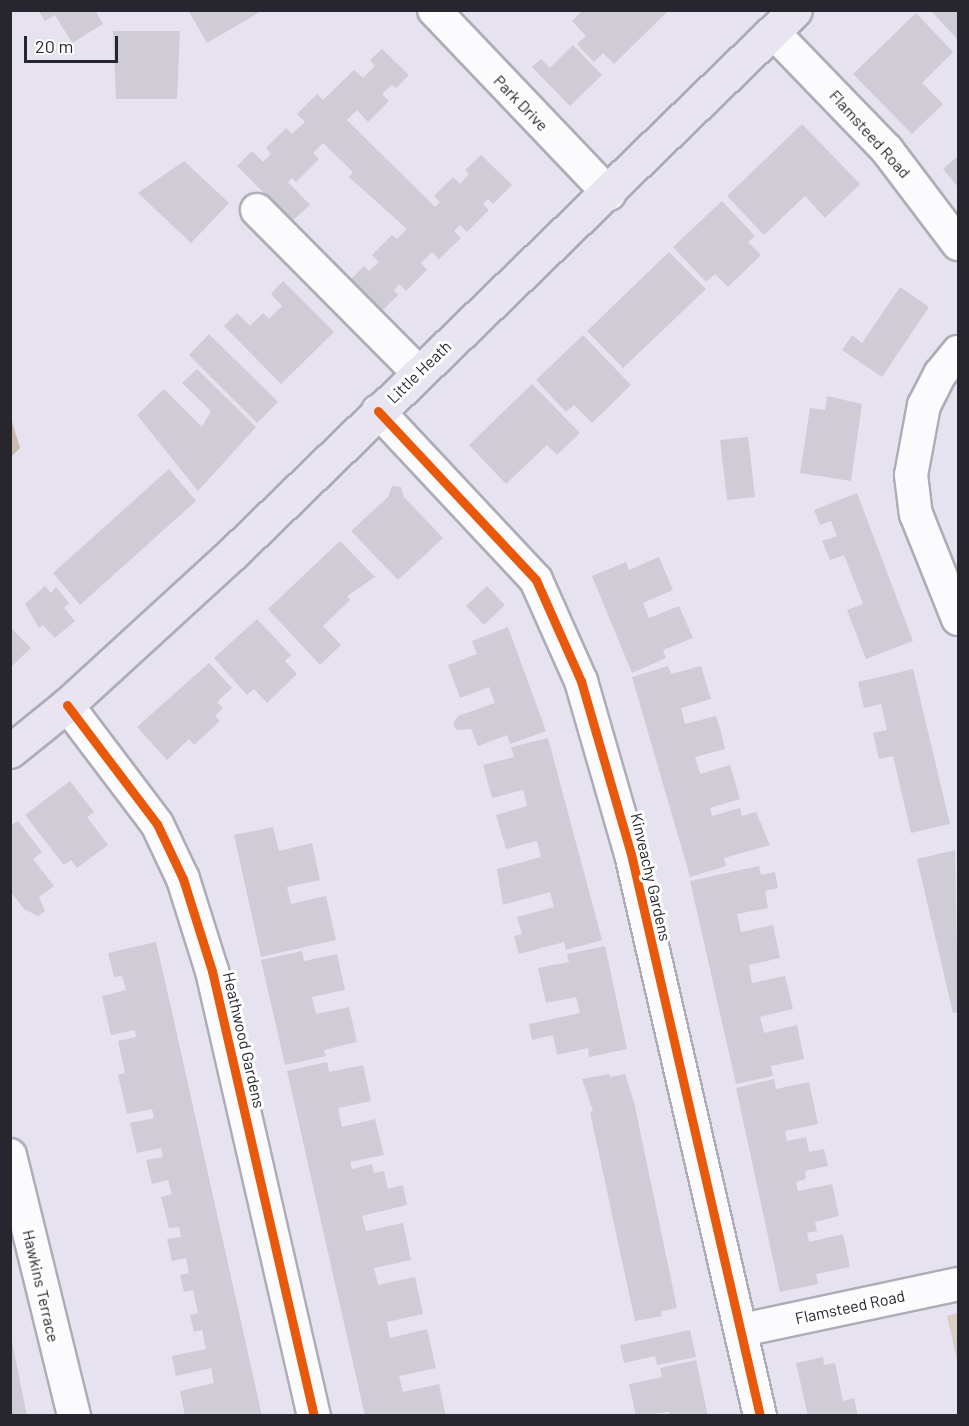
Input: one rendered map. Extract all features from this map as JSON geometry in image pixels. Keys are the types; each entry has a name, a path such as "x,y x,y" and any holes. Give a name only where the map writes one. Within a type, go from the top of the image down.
{"main road":[{"name":"Little Heath","path":"10,751 67,705 233,553 418,372 609,194 784,21"}],"street":[{"name":"Park Drive","path":"434,10 609,194"},
{"name":"Flamsteed Road","path":"784,21 887,150 958,244"},
{"path":"257,210 418,372"},
{"path":"958,352 940,374 924,405 911,475 916,514 958,619"},
{"name":"Kinveachy Gardens","path":"378,411 536,580 581,681 631,854 760,1416"},
{"name":"Heathwood Gardens","path":"67,705 157,824 183,879 212,971 314,1416"},
{"name":"Hawkins Terrace","path":"10,1155 74,1416"},
{"name":"Flamsteed Road","path":"742,1330 958,1284"}],"shaded area":[{"path":"10,415 20,448 11,457 10,457"},
{"path":"958,1313 958,1364 947,1316"}],"building":[{"path":"38,10 95,10 103,24 72,43 55,15 45,21"},
{"path":"188,10 263,10 207,43"},
{"path":"583,10 669,10 614,64 603,53 594,62 577,44 586,36 572,21"},
{"path":"930,10 958,10 958,40"},
{"path":"916,13 953,52 922,83 943,104 912,134 853,74"},
{"path":"113,31 180,31 177,99 116,99"},
{"path":"573,45 602,75 570,106 532,67 541,59 550,68"},
{"path":"382,49 409,75 396,88 392,85 382,94 389,101 368,122 357,110 347,120 435,207 440,202 434,196 453,177 460,184 469,174 465,170 481,155 512,185 493,204 488,199 483,204 489,210 467,232 460,225 454,231 461,238 439,259 432,252 421,263 427,270 406,291 399,284 394,290 398,295 380,313 349,281 364,266 369,271 379,262 372,255 392,235 397,239 407,229 349,177 353,172 323,143 313,153 319,159 296,182 292,178 288,182 310,205 292,221 237,166 252,151 263,162 271,154 266,148 286,128 292,134 305,122 297,114 317,94 323,100 354,70 363,78 375,66 370,60"},
{"path":"802,124 860,184 825,218 805,196 764,235 727,196"},
{"path":"958,156 958,187 943,169"},
{"path":"184,161 229,203 191,243 138,193"},
{"path":"722,201 755,236 748,242 761,255 728,287 715,274 706,282 673,247"},
{"path":"669,252 706,289 623,368 587,331"},
{"path":"283,281 334,332 281,384 224,326 237,313 250,326 263,313 269,319 282,306 271,294"},
{"path":"900,287 929,307 882,377 842,350 852,335 862,343"},
{"path":"209,334 278,402 257,423 189,355"},
{"path":"583,335 631,385 592,423 574,405 566,412 536,380"},
{"path":"197,369 256,427 198,491 137,415 164,389 202,427 211,411 182,383"},
{"path":"532,384 580,433 557,455 547,445 506,484 469,445"},
{"path":"827,396 862,404 851,481 800,473 810,408 825,410"},
{"path":"748,437 755,497 727,500 720,440"},
{"path":"169,469 196,501 80,605 53,573"},
{"path":"392,486 401,487 404,497 443,538 398,580 351,531 388,497"},
{"path":"857,493 913,641 866,659 847,610 863,604 844,555 830,560 822,541 837,536 831,521 820,525 814,510"},
{"path":"340,541 375,577 347,596 350,600 323,626 341,645 320,665 268,609"},
{"path":"659,557 673,590 643,603 649,618 679,606 693,638 663,650 666,658 632,673 592,576 626,562 629,570"},
{"path":"45,586 51,593 56,587 69,603 64,608 75,621 55,638 43,625 39,628 25,604"},
{"path":"487,586 505,605 484,625 466,606"},
{"path":"257,619 291,655 285,661 297,674 267,703 254,689 247,695 214,658"},
{"path":"10,627 31,648 10,668"},
{"path":"508,627 546,731 510,744 507,735 478,746 471,729 456,730 453,723 458,716 495,703 489,687 460,698 448,665 477,654 472,641"},
{"path":"209,663 232,688 217,702 223,708 215,716 220,721 194,745 189,739 167,760 137,727"},
{"path":"668,666 671,674 701,666 711,699 681,708 685,724 716,716 721,732 725,749 695,757 700,774 730,765 740,799 710,808 712,816 740,808 742,816 756,812 770,845 724,858 726,866 690,877 632,677"},
{"path":"913,669 950,824 911,833 893,756 879,759 873,733 887,730 881,704 864,708 858,682"},
{"path":"548,738 602,940 566,950 564,942 519,954 514,936 522,934 517,917 554,907 550,892 503,905 497,869 541,857 537,841 506,849 496,815 527,806 523,790 492,798 483,765 514,757 511,747"},
{"path":"70,781 94,812 87,817 108,845 77,868 71,860 64,865 25,815"},
{"path":"18,821 42,852 33,859 54,886 39,897 45,911 38,916 24,909 10,891 10,826"},
{"path":"273,827 279,851 312,843 320,880 287,887 291,904 326,896 336,940 261,957 234,835"},
{"path":"955,850 958,1012 953,1013 917,859"},
{"path":"759,866 761,875 775,872 778,888 765,891 768,908 737,914 741,932 773,925 780,958 749,965 752,983 785,976 793,1009 760,1017 764,1033 797,1025 804,1059 771,1066 773,1076 736,1084 690,881"},
{"path":"156,942 262,1416 185,1416 180,1391 214,1383 211,1368 176,1376 172,1356 206,1349 202,1330 194,1332 190,1315 198,1313 193,1290 184,1292 180,1275 189,1273 186,1258 172,1261 167,1239 181,1237 179,1227 169,1228 161,1197 172,1194 168,1180 152,1184 146,1160 163,1157 161,1148 137,1153 130,1123 154,1118 152,1109 127,1114 118,1075 125,1073 118,1041 136,1037 135,1030 111,1035 102,996 126,990 122,976 114,977 108,953"},
{"path":"605,946 627,1049 589,1057 588,1048 557,1055 553,1035 532,1040 529,1024 580,1013 576,997 546,1003 538,968 569,962 567,954"},
{"path":"302,951 304,961 337,954 345,990 312,997 316,1014 349,1007 357,1042 324,1050 326,1056 285,1065 261,960"},
{"path":"327,1062 329,1072 363,1065 371,1101 338,1108 342,1127 375,1119 384,1155 350,1162 352,1169 372,1164 374,1173 384,1171 388,1189 403,1185 407,1205 362,1216 366,1231 403,1223 411,1260 374,1268 378,1285 415,1277 423,1314 387,1322 390,1338 427,1329 436,1368 399,1376 403,1392 439,1384 446,1416 365,1416 287,1071"},
{"path":"609,1074 610,1077 625,1074 634,1102 677,1308 661,1311 662,1316 635,1321 590,1112 593,1111 582,1079"},
{"path":"774,1079 776,1089 809,1082 818,1124 785,1131 787,1141 806,1137 809,1152 824,1149 828,1166 805,1171 806,1179 796,1182 798,1191 832,1184 839,1216 815,1222 817,1231 807,1233 809,1242 843,1234 850,1267 816,1274 818,1284 780,1292 736,1088"},
{"path":"690,1330 696,1357 657,1365 655,1356 624,1363 620,1345"},
{"path":"10,1342 12,1342 27,1416 10,1416"},
{"path":"823,1357 824,1365 835,1363 843,1401 854,1398 858,1416 808,1416 796,1363"},
{"path":"696,1360 708,1416 670,1416 669,1412 636,1416 629,1384 662,1377 660,1368"}],"cycle path":[{"path":"378,411 536,580 581,681 631,854 760,1416"},
{"path":"67,705 157,824 183,879 212,971 314,1416"}]}
